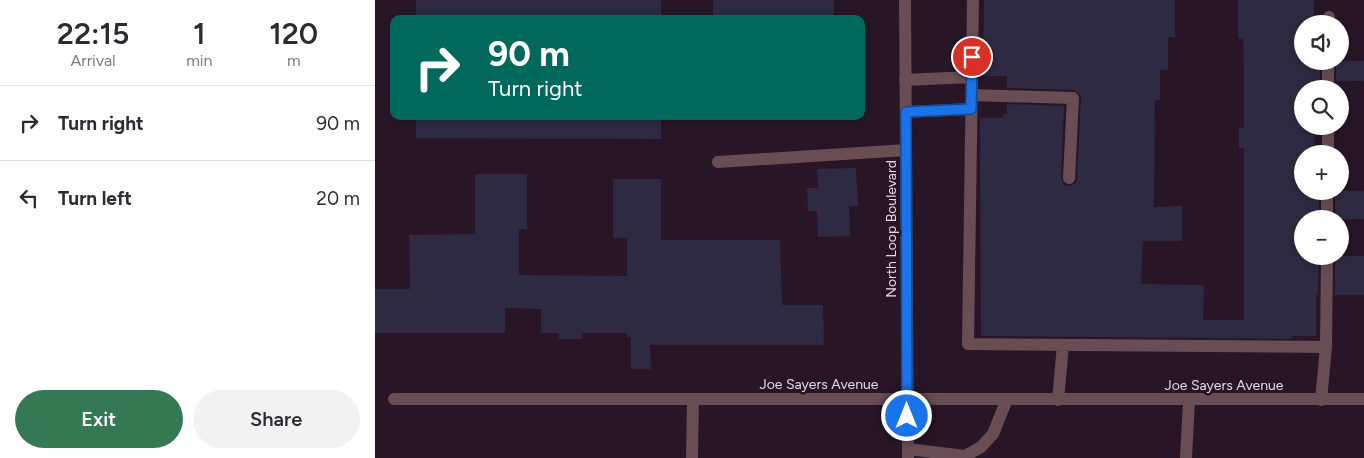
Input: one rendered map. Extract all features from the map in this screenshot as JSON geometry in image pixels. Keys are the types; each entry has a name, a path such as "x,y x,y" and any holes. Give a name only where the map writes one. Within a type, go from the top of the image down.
{"street":[{"name":"North Loop Boulevard","path":"905,0 908,454"},
{"path":"973,0 968,344 1326,347"},
{"path":"905,80 972,76"},
{"path":"971,95 1073,98 1069,178"},
{"path":"906,112 971,109"},
{"path":"718,162 906,150"},
{"path":"1321,400 1326,347 1327,265"},
{"path":"1058,400 1063,345"},
{"name":"Joe Sayers Avenue","path":"393,399 1364,400"},
{"path":"692,458 693,399"},
{"path":"908,454 966,457 981,447 993,434 1007,399"},
{"path":"1186,458 1189,400"}],"building":[{"path":"416,0 661,0 661,15 416,15"},
{"path":"713,0 834,0 834,15 713,15"},
{"path":"984,0 1175,0 1175,37 1168,37 1168,70 1160,70 1160,100 1155,100 1154,207 1182,206 1182,241 1143,241 1141,284 1204,285 1203,320 1244,320 1244,148 1239,148 1239,127 1244,128 1244,71 1243,38 1238,39 1238,0 1314,0 1314,15 1294,15 1294,70 1320,70 1320,80 1294,80 1294,135 1314,135 1315,145 1294,145 1294,200 1319,200 1319,210 1294,210 1294,265 1319,265 1318,295 1316,294 1316,336 1291,336 1292,339 981,336 980,118 1003,118 1003,114 1007,114 1007,104 1064,106 1061,178 1064,185 1069,186 1076,183 1077,178 1081,98 1080,94 1074,90 1007,88 1007,76 983,76"},
{"path":"1349,61 1364,61 1364,81 1336,80 1336,70 1349,70"},
{"path":"416,120 661,120 661,139 416,138"},
{"path":"856,168 858,206 849,206 850,236 818,237 817,211 808,211 807,188 818,188 817,169"},
{"path":"475,174 527,174 527,229 519,229 519,275 627,276 627,238 613,238 613,179 661,179 661,240 780,240 782,305 823,305 824,345 650,345 651,369 631,369 631,337 627,337 627,333 582,333 582,339 559,339 559,333 541,333 541,309 505,308 505,333 375,333 375,289 410,289 409,235 475,234"},
{"path":"1349,191 1364,191 1364,219 1349,219 1349,210 1335,210 1335,200 1349,200"},
{"path":"1349,256 1364,256 1364,295 1335,295 1335,265 1349,265"}],"route":[{"path":"907,416 906,112 971,109 972,57"}]}
